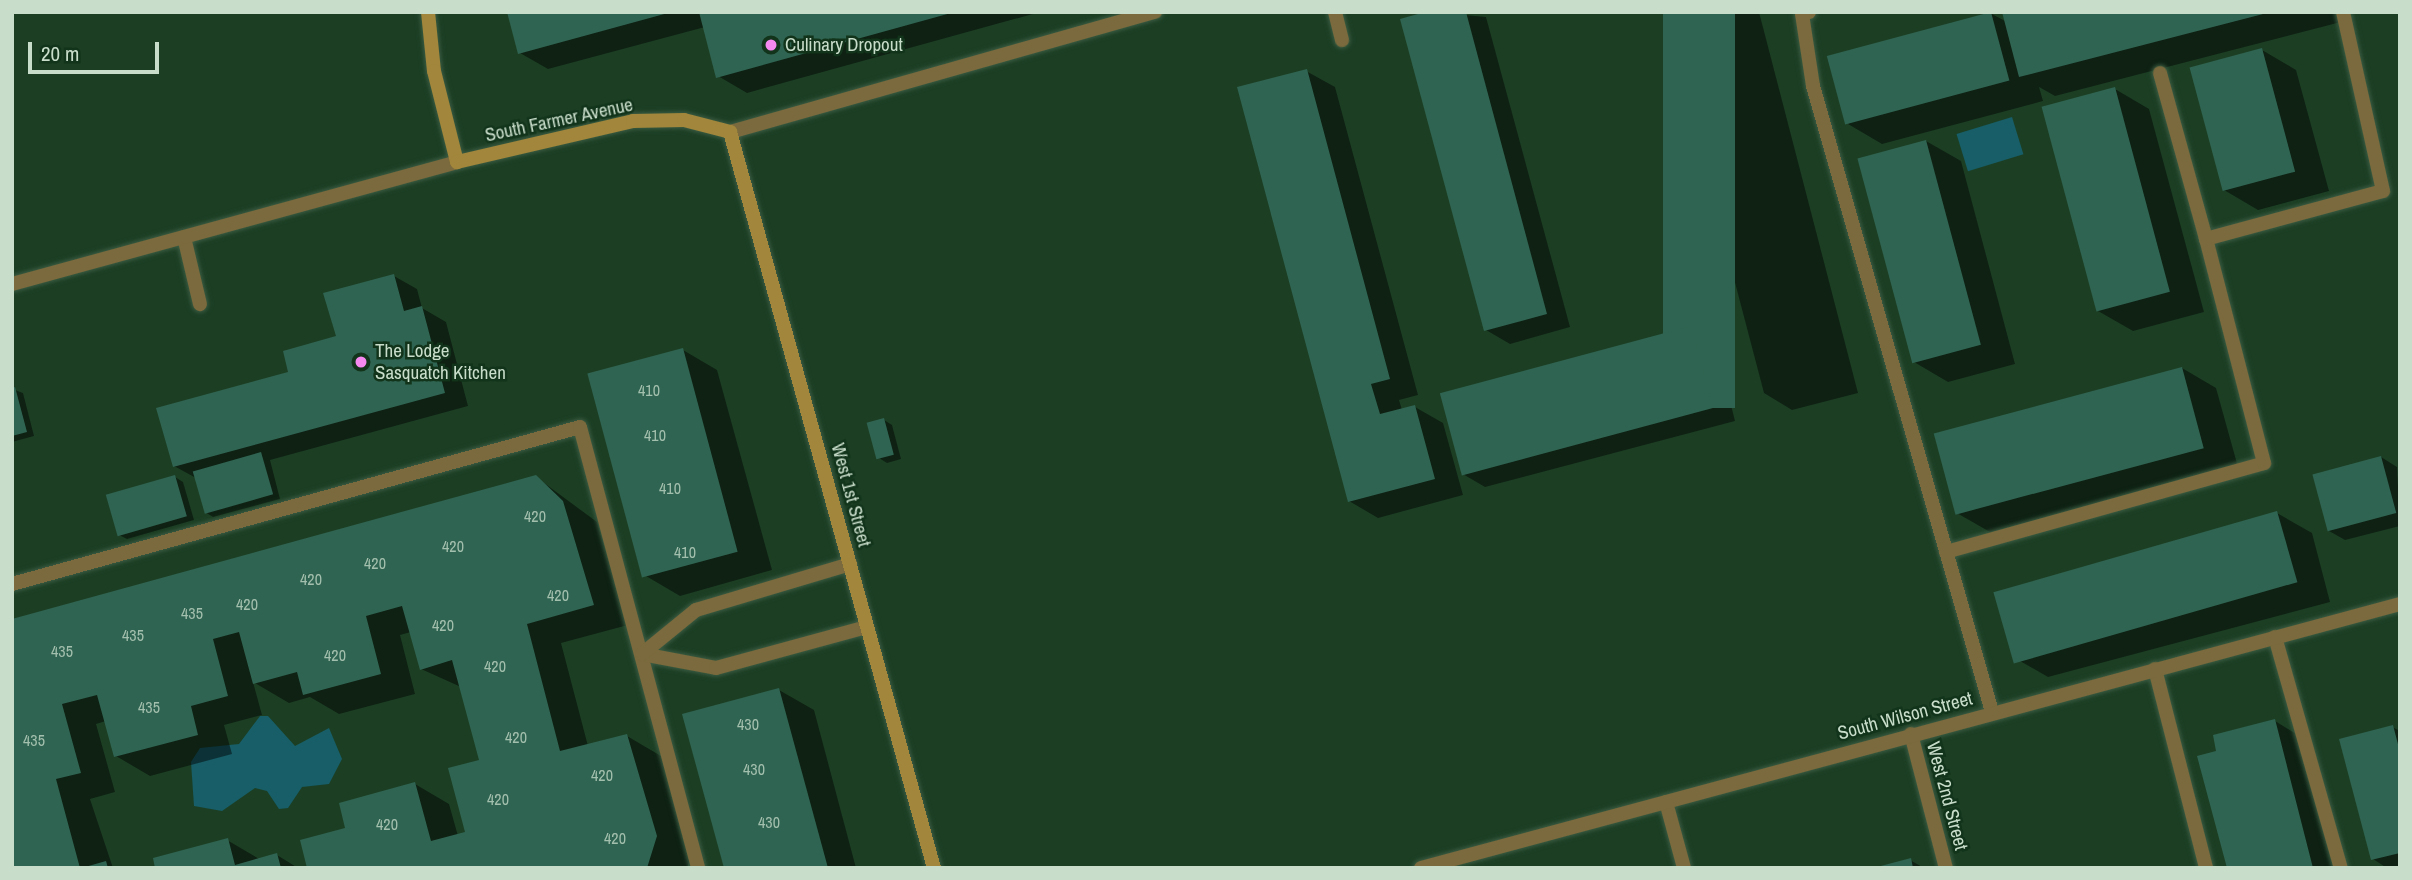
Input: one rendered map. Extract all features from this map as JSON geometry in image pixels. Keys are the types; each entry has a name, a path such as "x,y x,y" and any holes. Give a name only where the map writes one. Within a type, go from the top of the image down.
{"street":[{"path":"730,132 1155,12"},
{"path":"1335,12 1342,40"},
{"path":"1809,12 1802,14 1813,86 1992,712"},
{"path":"2206,239 2383,191 2343,12"},
{"path":"424,14 457,162"},
{"path":"1946,552 2264,463 2160,73"},
{"name":"South Farmer Avenue","path":"12,284 457,162 633,121 684,120 730,132"},
{"name":"West 1st Street","path":"730,132 934,868"},
{"path":"184,237 200,304"},
{"path":"12,584 580,427 698,868"},
{"path":"642,654 696,610 850,564"},
{"name":"South Wilson Street","path":"1421,868 1472,861 1666,802 1911,734 2400,604"},
{"path":"642,654 716,668 867,627"},
{"path":"2275,637 2341,868"},
{"path":"2155,669 2206,868"},
{"name":"West 2nd Street","path":"1911,734 1946,868"},
{"path":"1666,802 1684,868"}],"water":[{"path":"2012,117 2023,154 1968,171 1957,134"},
{"path":"260,716 268,716 295,746 329,728 342,759 329,784 302,787 288,808 279,809 267,791 255,788 222,811 194,806 191,762 200,748 239,744"}],"building":[{"path":"507,12 668,12 668,13 518,54"},
{"name":"Culinary Dropout","path":"699,12 951,12 951,13 716,78"},
{"path":"1425,12 1466,12 1547,314 1484,331 1400,19"},
{"path":"1663,12 1735,12 1735,408 1663,408"},
{"path":"1991,12 2009,81 1845,125 1827,56"},
{"path":"2002,12 2267,12 2267,13 2019,77"},
{"path":"2262,48 2295,172 2223,191 2190,67"},
{"path":"1307,69 1390,379 1371,384 1380,414 1415,405 1435,479 1348,502 1237,87"},
{"path":"2115,87 2170,292 2096,311 2042,107"},
{"path":"1926,140 1981,345 1912,363 1857,158"},
{"name":"The Lodge Sasquatch Kitchen","path":"394,274 404,311 422,306 445,393 173,467 156,408 288,372 283,351 336,336 323,293"},
{"path":"1691,326 1713,408 1462,475 1440,393"},
{"path":"683,348 738,552 642,577 587,374"},
{"path":"2182,367 2204,448 1955,515 1934,434"},
{"path":"15,387 27,432 12,436 12,388"},
{"path":"884,418 894,455 876,459 867,423"},
{"path":"261,452 273,494 205,514 193,472"},
{"path":"2381,456 2396,513 2328,531 2312,474"},
{"path":"175,475 187,516 118,536 106,495"},
{"path":"536,475 563,501 594,605 527,624 560,751 627,734 657,836 647,868 307,868 300,840 345,828 339,803 415,782 431,841 465,832 448,768 479,760 452,660 420,670 402,606 366,616 381,674 303,695 297,672 253,684 239,632 213,639 228,696 191,706 198,735 114,757 97,695 62,704 81,773 56,779 80,868 12,868 12,619"},
{"path":"2277,511 2297,582 2014,663 1993,592"},
{"path":"779,688 828,868 724,868 682,714"},
{"path":"2275,719 2313,868 2227,868 2197,756 2216,751 2213,735"},
{"path":"2393,725 2400,752 2400,853 2371,860 2339,739"},
{"path":"228,838 235,865 277,853 281,868 155,868 153,858"},
{"path":"1911,858 1913,868 1877,867"},
{"path":"106,861 108,868 85,868 85,867"}],"place":[{"name":"Culinary Dropout","path":"771,45"},
{"name":"The Lodge Sasquatch Kitchen","path":"361,362"}]}
